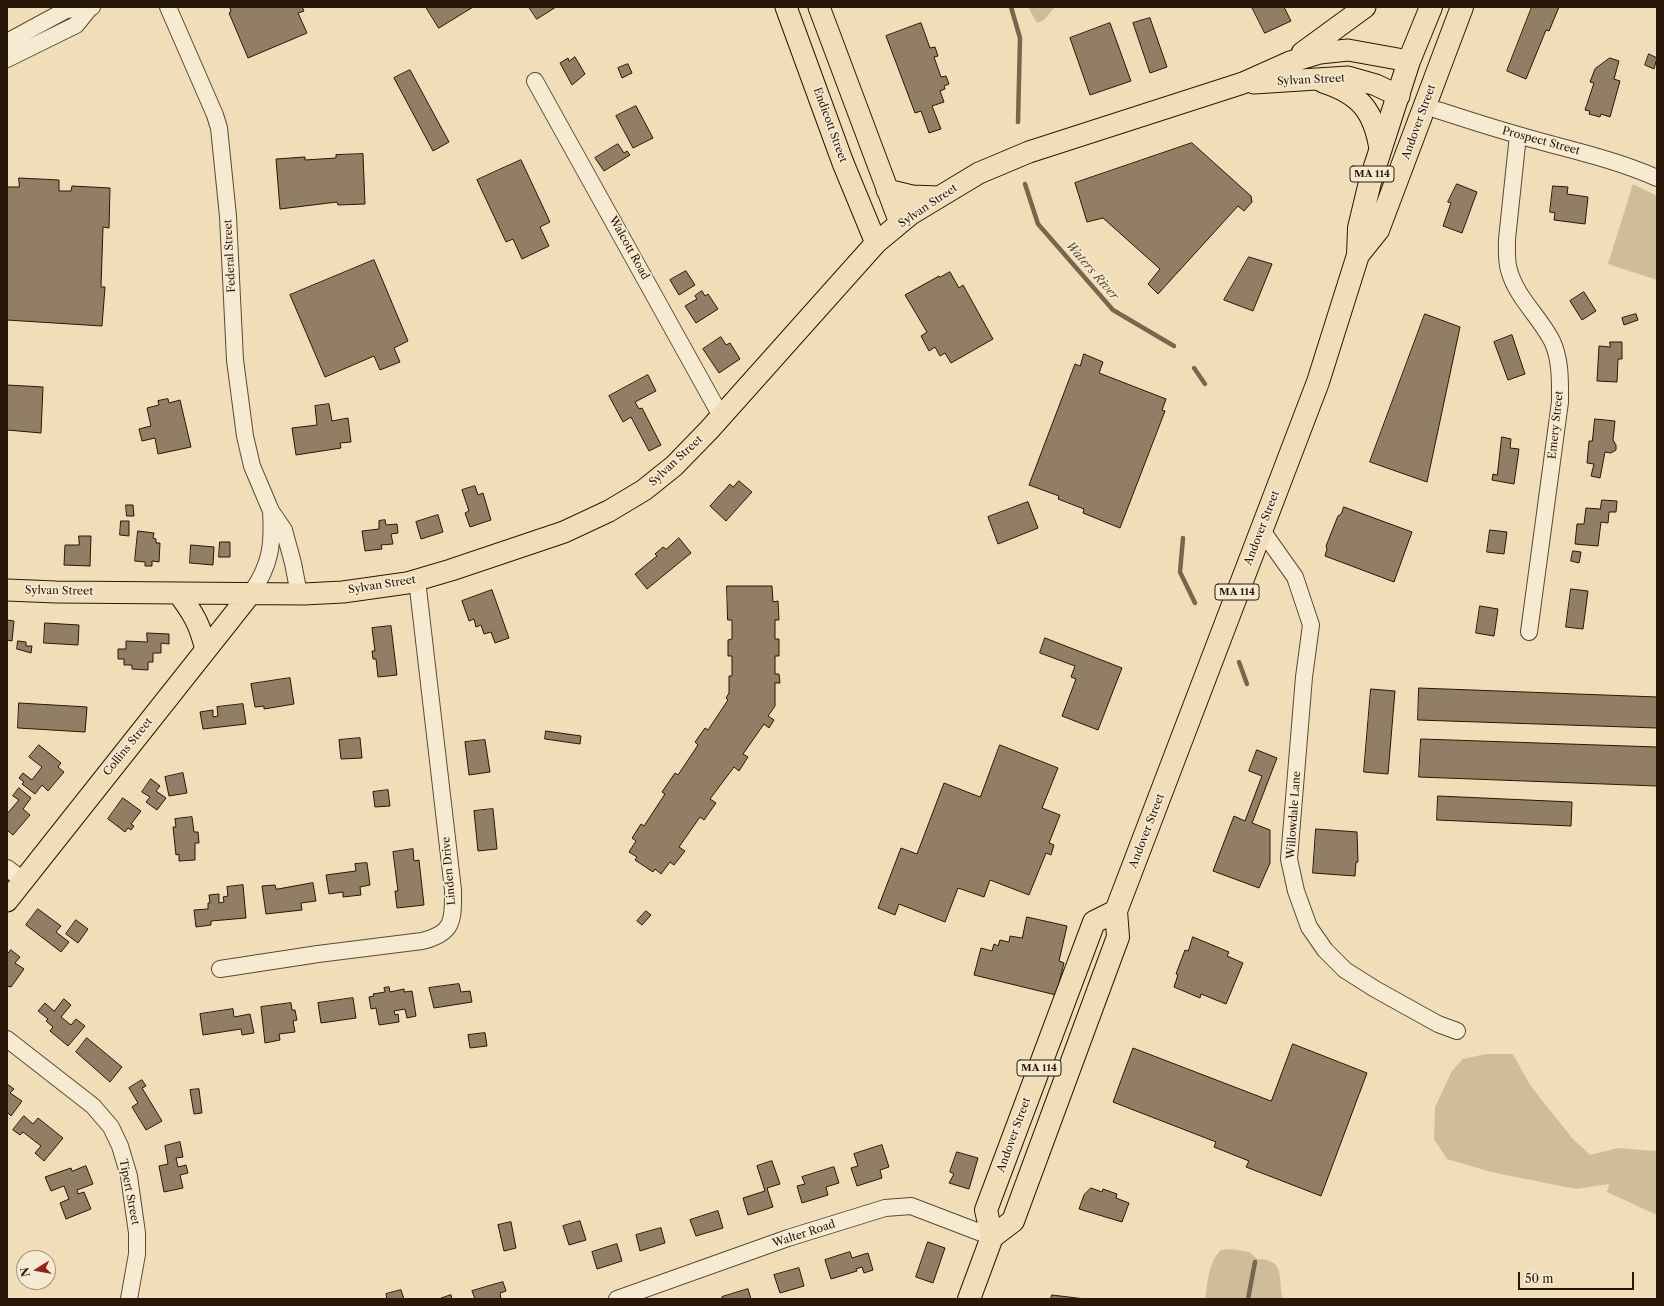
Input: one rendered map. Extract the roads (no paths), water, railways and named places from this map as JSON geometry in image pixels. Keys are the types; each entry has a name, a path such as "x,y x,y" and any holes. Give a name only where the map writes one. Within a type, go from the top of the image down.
{"highway":[{"name":"Andover Street","path":"1116,911 1094,922 986,1210 992,1237 1013,1221 1118,937 1116,911 1318,382 1358,255 1359,228 1370,182 1399,96 1409,61 1431,7"},
{"name":"Andover Street","path":"1358,255 1378,230 1462,7"},
{"path":"1409,61 1438,69"},
{"path":"1399,96 1425,106"},
{"path":"969,1299 992,1237"}],"main road":[{"name":"Endicott Street","path":"786,7 843,163 876,243"},
{"path":"819,7 900,223"},
{"path":"1290,62 1365,7"},
{"name":"Sylvan Street","path":"7,590 299,594 343,592 407,583 564,532 609,511 644,490 674,466 721,416 876,243 900,223 979,173 1029,152 1243,84 1290,62 1320,53 1348,50 1409,61"},
{"path":"814,82 843,71"},
{"name":"Sylvan Street","path":"1243,84 1348,78 1376,84 1399,96"},
{"path":"1313,79 1342,88 1356,97 1364,106 1374,122 1380,149"},
{"path":"887,190 912,196 939,197"},
{"path":"178,593 194,614 201,629 206,650"},
{"name":"Collins Street","path":"7,901 251,593"}],"street":[{"name":"Federal Street","path":"168,7 215,115 218,128 228,216 235,360 240,404 252,466 271,511 284,530 293,563 299,594"},
{"path":"7,42 66,10 90,8"},
{"path":"7,59 76,25 90,8"},
{"name":"Walcott Road","path":"535,81 721,416"},
{"name":"Prospect Street","path":"1425,106 1518,135 1609,159 1634,167 1657,178"},
{"name":"Emery Street","path":"1518,135 1507,239 1509,271 1516,287 1552,343 1558,361 1560,380 1560,402 1529,632"},
{"name":"Federal Street","path":"251,593 263,577 269,559 272,526 271,511"},
{"name":"Willowdale Lane","path":"1262,529 1295,577 1311,625 1304,677 1290,859 1296,892 1309,927 1325,950 1345,970 1375,989 1438,1024 1457,1031"},
{"name":"Linden Drive","path":"220,969 436,938 447,930 453,919 452,890 417,580"},
{"path":"7,868 23,880"},
{"name":"Tipert Street","path":"7,1039 93,1106 111,1127 117,1140 128,1176 137,1233 137,1254 129,1299"},
{"name":"Walter Road","path":"617,1299 788,1238 885,1208 911,1206 992,1237"}],"waterway":[{"name":"Waters River","path":"1011,7 1020,38 1018,122"},
{"name":"Waters River","path":"1025,184 1038,224 1113,310 1174,346"},
{"name":"Waters River","path":"1194,368 1205,384"},
{"name":"Waters River","path":"1183,538 1180,572 1195,603"},
{"name":"Waters River","path":"1239,662 1247,684"},
{"name":"Waters River","path":"1248,1299 1255,1262"}]}
